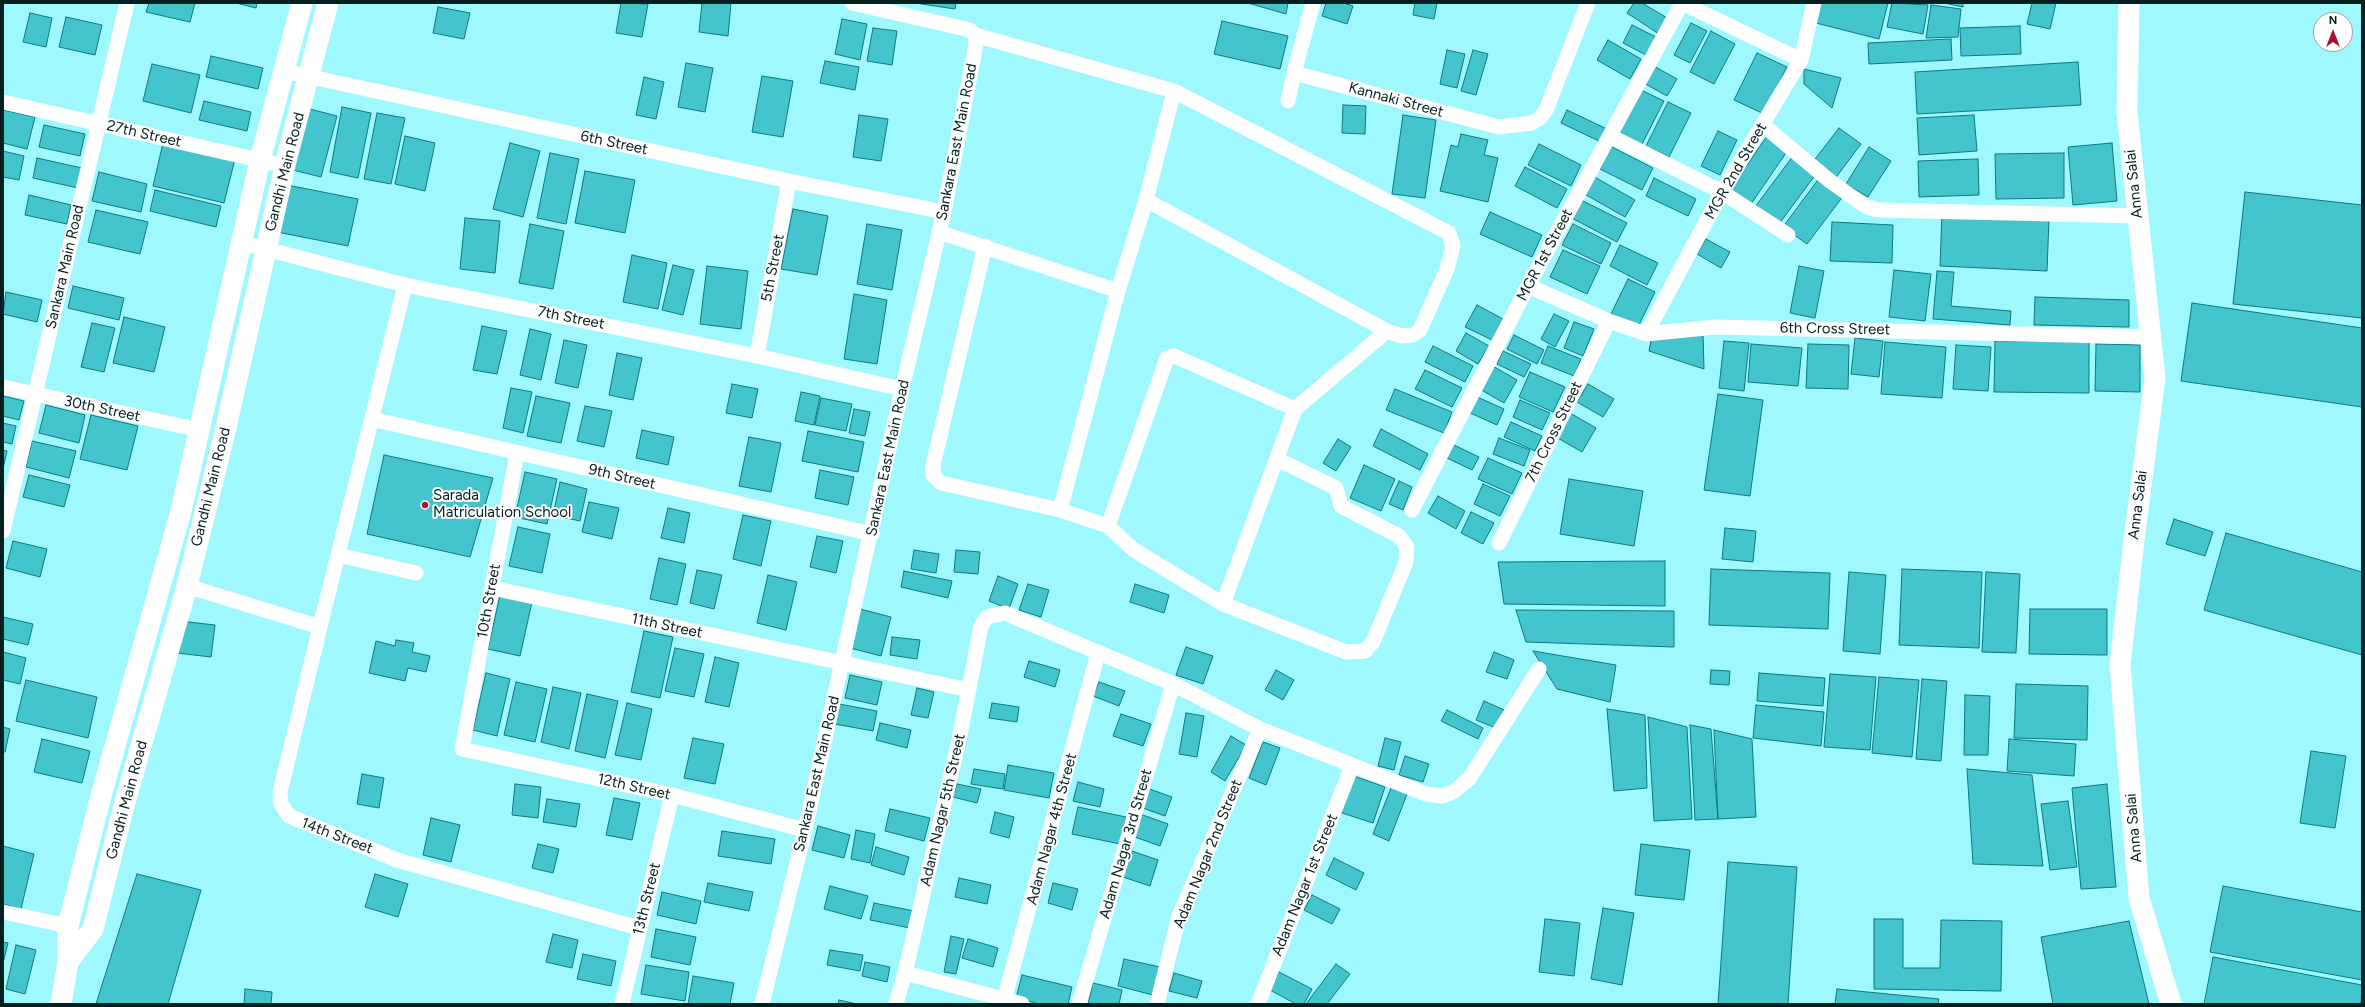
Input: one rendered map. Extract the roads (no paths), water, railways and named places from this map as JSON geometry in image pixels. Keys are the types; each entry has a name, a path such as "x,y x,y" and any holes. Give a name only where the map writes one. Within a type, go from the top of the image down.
{"street":[{"name":"Sankara Main Road","path":"3,531 127,3"},
{"name":"Gandhi Main Road","path":"61,1004 68,962 68,926 101,796 163,579 200,430 260,160 302,3"},
{"name":"Gandhi Main Road","path":"68,962 93,929 125,802 187,586 224,436 285,166 328,3"},
{"path":"852,3 970,30 975,35 1174,91 1449,233 1453,246 1447,269 1420,330 1413,335 1401,336 1387,331 1146,200"},
{"path":"1288,101 1313,3"},
{"name":"Kannaki Street","path":"1294,73 1499,127 1532,123 1546,110 1588,3"},
{"path":"1682,3 1801,60"},
{"name":"MGR 1st Street","path":"1412,510 1528,286 1682,3"},
{"name":"MGR 2nd Street","path":"1646,334 1722,192 1801,60 1814,3"},
{"name":"Anna Salai","path":"2130,3 2127,112 2155,378 2134,540 2120,665 2139,898 2171,1004"},
{"name":"Sankara East Main Road","path":"762,1004 805,830 872,534 902,389 944,212 976,44 975,35"},
{"name":"6th Street","path":"284,71 789,181 944,212"},
{"path":"1060,510 1118,291 1146,200 1174,91"},
{"name":"27th Street","path":"3,102 285,166"},
{"path":"1763,124 1830,181 1865,206 1878,210 2138,216"},
{"path":"1610,136 1722,192 1788,235"},
{"name":"5th Street","path":"757,356 789,181"},
{"path":"939,232 1118,291"},
{"name":"7th Street","path":"242,243 405,285 757,356 902,389"},
{"path":"985,246 933,465 933,475 941,483 1060,510 1108,526 1134,550 1223,604 1346,652 1365,650 1374,642 1406,562 1407,547 1399,536 1341,506 1336,488 1277,459"},
{"name":"14th Street","path":"405,285 280,792 281,804 289,816 298,822 397,860 639,928"},
{"name":"6th Cross Street","path":"1528,286 1609,321 1646,334 1716,327 2151,337"},
{"name":"7th Cross Street","path":"1499,543 1609,321"},
{"path":"1223,604 1295,409 1387,331"},
{"path":"1108,526 1167,358 1174,356 1295,409"},
{"name":"30th Street","path":"3,387 200,430"},
{"name":"9th Street","path":"372,419 872,534"},
{"name":"10th Street","path":"462,749 517,453"},
{"path":"338,555 416,573"},
{"path":"187,586 320,627"},
{"name":"11th Street","path":"492,588 969,690"},
{"name":"Adam Nagar 5th Street","path":"896,1004 906,973 969,690 981,626 987,617 1005,613 1098,654"},
{"path":"1098,654 1173,684 1260,729 1426,794 1442,796 1453,792 1469,779 1539,669"},
{"name":"Adam Nagar 4th Street","path":"1004,1002 1098,654"},
{"name":"Adam Nagar 3rd Street","path":"1079,1004 1173,684"},
{"name":"Adam Nagar 2nd Street","path":"1157,1004 1179,916 1260,729"},
{"name":"12th Street","path":"462,749 672,795 805,830"},
{"name":"Adam Nagar 1st Street","path":"1258,1004 1352,766"},
{"name":"13th Street","path":"622,1004 672,795"},
{"path":"3,912 68,926"},
{"path":"906,973 1004,1002 1022,1004"}],"place":[{"name":"Sarada Matriculation School","path":"425,505"}]}
